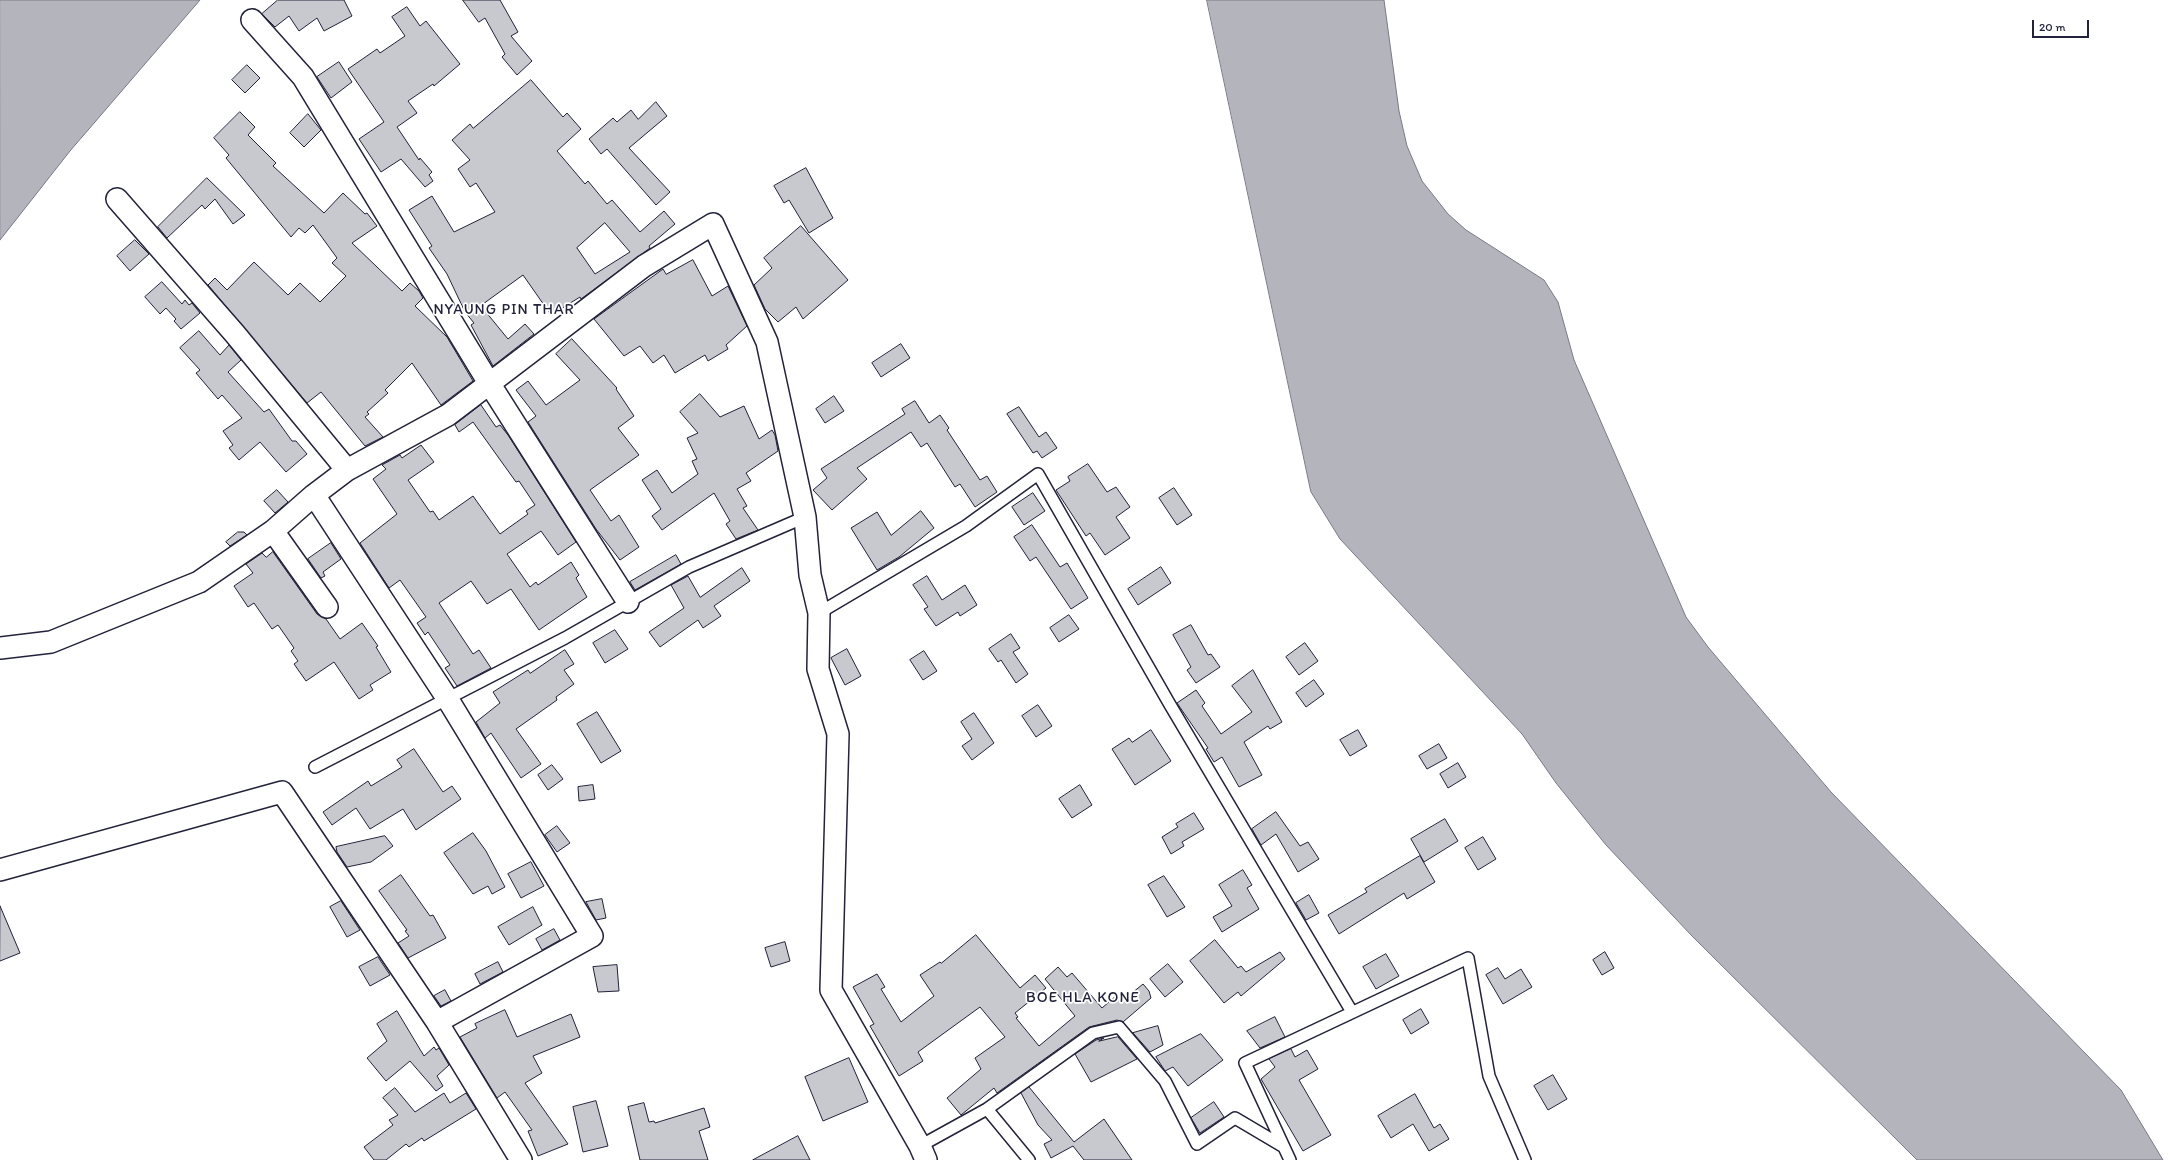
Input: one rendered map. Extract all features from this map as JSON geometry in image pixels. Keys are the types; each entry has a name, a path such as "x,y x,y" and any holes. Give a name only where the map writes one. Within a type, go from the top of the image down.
{"street":[{"path":"252,20 303,77 489,383 628,602"},
{"path":"117,199 235,334 347,470"},
{"path":"0,648 51,642 199,582 273,531 314,495 347,470 448,415 644,266 713,224 767,342 805,517 810,575 819,613 818,669 838,734 831,990 923,1153"},
{"path":"314,495 447,698 592,936 437,1022"},
{"path":"273,531 327,607"},
{"path":"0,870 282,792 437,1022 521,1160"}],"lane":[{"path":"819,613 966,526 1038,474 1169,703 1352,1012"},
{"path":"315,767 565,638 689,567 805,517"},
{"path":"1290,1160 1245,1063 1468,958 1489,1076 1525,1160"},
{"path":"923,1153 1093,1033 1119,1028 1165,1081 1197,1144 1235,1118 1284,1147"},
{"path":"986,1109 1029,1160"}],"shaded area":[{"path":"0,0 200,0 70,151 0,240"},
{"path":"1207,0 1384,0 1399,111 1407,146 1422,181 1448,214 1466,230 1544,280 1558,302 1574,360 1686,617 1708,647 1831,792 2121,1090 2163,1160 1917,1160 1692,936 1606,845 1556,783 1522,734 1340,539 1311,492"}],"building":[{"path":"278,0 344,0 352,16 324,31 317,18 299,31 289,16 275,27 262,14"},
{"path":"463,0 500,0 518,32 511,36 532,61 517,75 502,57 505,54 485,18 479,22"},
{"path":"407,7 420,26 426,21 460,64 434,86 433,84 408,101 417,113 397,127 419,160 420,158 432,172 429,175 433,181 425,187 401,159 381,172 359,139 384,122 348,69 377,49 380,53 405,36 392,17"},
{"path":"339,62 352,82 331,98 317,77"},
{"path":"247,65 260,78 245,93 232,80"},
{"path":"531,80 563,117 567,113 581,129 557,151 585,184 588,181 607,204 612,200 640,232 664,211 675,224 649,246 650,248 581,299 580,297 551,315 523,275 483,304 481,306 508,339 525,324 534,334 493,366 471,325 474,323 465,312 447,274 429,248 432,246 409,210 432,196 454,232 495,212 476,183 470,187 458,169 470,160 452,140 470,124 473,128","holes":["605,223 630,252 595,274 577,248"]},
{"path":"656,102 667,116 629,148 670,192 656,205 607,149 601,154 589,139 613,118 617,122 631,110 638,119"},
{"path":"240,112 255,127 248,135 276,163 273,166 324,213 343,193 365,214 367,213 377,226 352,243 402,291 410,283 419,291 423,298 415,306 447,337 473,381 441,405 412,363 385,390 388,393 367,412 369,414 365,417 383,437 365,446 321,392 307,403 208,285 215,278 227,290 254,262 288,295 300,283 320,302 346,276 332,263 337,258 313,225 305,233 299,228 291,237 226,158 229,155 214,138"},
{"path":"308,114 321,130 304,147 290,133"},
{"path":"806,168 833,218 809,233 789,200 784,203 774,186"},
{"path":"207,178 245,215 233,224 215,199 205,209 202,205 167,238 158,227"},
{"path":"801,226 848,280 803,319 796,307 778,322 765,309 754,285 772,268 764,258"},
{"path":"135,240 149,254 130,271 117,256"},
{"path":"693,260 712,296 728,286 747,326 726,345 728,349 708,361 705,355 675,373 664,355 653,363 640,346 624,356 594,319 663,269 666,274"},
{"path":"162,282 182,304 185,300 189,305 192,303 200,313 181,329 174,321 176,319 166,308 160,314 145,297"},
{"path":"199,331 220,355 229,345 241,360 228,372 264,412 269,409 292,441 296,441 307,454 286,472 260,442 239,460 229,448 233,445 223,431 242,418 222,395 218,399 196,373 200,370 180,348"},
{"path":"572,339 617,388 616,389 634,416 618,428 639,455 590,490 611,521 619,515 639,547 620,560 596,529 528,422 536,416 516,390 528,381 546,405 580,380 556,354"},
{"path":"901,344 910,358 881,377 872,363"},
{"path":"700,394 720,417 744,406 759,439 772,430 775,435 778,451 746,473 751,481 737,489 747,506 743,508 758,530 736,539 726,524 730,521 714,493 662,530 652,516 661,509 642,480 657,470 672,493 698,474 692,461 697,459 687,438 698,433 680,412"},
{"path":"834,396 844,411 825,423 816,409"},
{"path":"915,401 929,423 940,415 949,428 947,430 980,480 987,476 997,492 975,507 960,484 955,487 927,443 921,447 911,432 857,468 867,479 832,510 813,490 827,478 821,469 905,414 902,409"},
{"path":"481,405 496,427 500,425 508,435 576,542 558,555 541,531 507,554 530,587 536,582 538,585 571,562 579,575 576,578 587,597 539,630 511,589 487,604 471,581 439,603 473,654 479,650 491,668 457,686 445,668 450,665 428,632 425,635 417,623 426,617 400,580 389,588 360,543 397,514 373,479 386,469 382,465 400,455 402,458 421,445 434,462 408,480 430,512 433,511 439,520 473,496 500,534 528,514 526,511 535,505 519,481 516,482 473,422 459,432 455,425"},
{"path":"1019,407 1039,437 1046,432 1057,448 1042,458 1037,451 1033,453 1007,414"},
{"path":"1088,464 1107,492 1116,487 1130,507 1116,517 1130,538 1105,555 1090,533 1086,536 1056,490 1070,481 1068,477"},
{"path":"1174,488 1192,515 1177,525 1159,498"},
{"path":"277,490 288,502 275,513 264,501"},
{"path":"1033,493 1045,511 1024,525 1012,507"},
{"path":"921,511 934,528 899,557 877,570 851,528 877,512 891,535"},
{"path":"1032,525 1060,567 1067,563 1088,598 1071,609 1036,557 1030,561 1014,537"},
{"path":"238,532 244,532 247,535 230,546 226,542"},
{"path":"331,543 341,559 323,572 325,576 321,578 308,559"},
{"path":"273,552 317,614 326,619 340,639 362,623 378,646 376,647 391,672 370,685 373,690 359,699 334,662 306,681 294,664 298,661 291,651 294,648 278,625 272,629 254,603 248,607 234,586 253,573 246,564 262,553 266,557"},
{"path":"676,555 681,564 635,590 630,582"},
{"path":"1161,567 1171,583 1138,605 1128,589"},
{"path":"742,568 750,581 714,606 721,616 703,628 698,620 660,647 649,632 684,608 671,585 688,576 700,597"},
{"path":"927,576 942,600 965,585 977,605 960,616 958,612 936,626 924,609 928,607 913,585"},
{"path":"1069,615 1079,629 1059,642 1050,628"},
{"path":"1191,625 1208,655 1211,654 1220,667 1196,683 1187,670 1191,667 1173,635"},
{"path":"615,630 628,649 605,663 593,643"},
{"path":"1011,634 1020,648 1013,652 1028,674 1016,683 1001,660 998,662 989,649"},
{"path":"1305,643 1318,661 1299,675 1286,657"},
{"path":"847,649 861,676 845,685 831,658"},
{"path":"565,650 574,664 564,670 574,684 556,697 557,700 516,729 541,764 521,778 491,733 485,738 476,722 500,703 493,692 528,670 530,673"},
{"path":"924,651 937,671 923,680 910,660"},
{"path":"1253,670 1282,722 1270,729 1268,726 1244,742 1262,775 1239,787 1222,757 1214,762 1206,749 1208,748 1177,703 1196,690 1205,703 1202,706 1221,734 1252,712 1232,686"},
{"path":"1314,680 1324,694 1306,707 1296,693"},
{"path":"1038,705 1052,726 1036,737 1022,716"},
{"path":"597,712 621,751 601,763 577,724"},
{"path":"974,713 994,743 972,760 962,746 972,739 961,722"},
{"path":"1151,730 1171,761 1135,785 1112,749 1129,738 1132,742"},
{"path":"1358,730 1367,746 1350,756 1340,740"},
{"path":"1439,744 1447,758 1427,769 1419,756"},
{"path":"414,749 443,792 452,786 461,799 416,830 403,809 370,829 356,808 332,825 323,812 368,781 371,786 402,767 397,760"},
{"path":"1458,763 1466,777 1448,788 1440,774"},
{"path":"552,765 563,779 548,790 538,775"},
{"path":"593,785 595,799 579,801 578,787"},
{"path":"1080,785 1092,805 1072,818 1059,799"},
{"path":"1276,812 1300,846 1308,842 1319,859 1298,872 1276,834 1261,845 1252,829"},
{"path":"1194,813 1204,829 1182,842 1184,846 1171,854 1162,837 1178,827 1176,824"},
{"path":"1445,819 1458,841 1424,862 1411,839"},
{"path":"557,826 570,843 557,852 545,835"},
{"path":"473,833 486,851 505,887 492,894 488,886 473,894 444,853"},
{"path":"385,836 393,846 371,862 347,867 337,852 336,847"},
{"path":"1483,837 1496,859 1478,870 1465,848"},
{"path":"1420,856 1435,882 1407,899 1404,893 1339,934 1328,915 1367,892 1365,889"},
{"path":"531,862 544,886 521,898 508,874"},
{"path":"1243,870 1252,885 1247,888 1259,909 1222,932 1213,917 1232,906 1219,885"},
{"path":"401,875 430,916 433,915 446,938 408,958 398,943 409,936 405,931 407,930 379,891"},
{"path":"1164,876 1185,907 1167,917 1148,885"},
{"path":"1309,895 1319,913 1306,920 1296,903"},
{"path":"602,899 606,918 596,920 586,902"},
{"path":"341,901 360,930 347,937 330,907"},
{"path":"0,906 20,953 0,961"},
{"path":"533,907 542,925 509,945 498,927"},
{"path":"554,929 560,940 542,950 536,939"},
{"path":"976,935 1020,988 1035,975 1046,988 1015,1013 1018,1017 1016,1018 1039,1046 1075,1016 1045,979 1058,967 1067,977 1072,973 1102,1008 1116,996 1121,1002 1143,984 1149,991 1151,998 1123,1022 1117,1020 1089,1027 997,1093 994,1088 961,1115 947,1098 981,1069 975,1058 1005,1037 980,1007 918,1052 923,1061 899,1076 870,1026 874,1024 853,987 877,974 885,987 881,989 901,1022 934,996 920,975 940,962 941,963"},
{"path":"1215,940 1238,968 1241,966 1246,972 1280,952 1285,959 1241,996 1238,992 1224,1003 1190,961"},
{"path":"785,942 790,961 771,967 765,948"},
{"path":"1605,952 1614,968 1602,975 1593,960"},
{"path":"1386,954 1399,976 1376,989 1363,967"},
{"path":"378,957 390,975 370,986 359,967"},
{"path":"498,962 503,972 480,984 475,974"},
{"path":"1168,964 1183,982 1165,997 1150,979"},
{"path":"617,965 619,991 598,992 593,967"},
{"path":"1498,968 1505,979 1521,969 1532,987 1503,1004 1486,975"},
{"path":"445,990 451,1001 441,1006 434,996"},
{"path":"1421,1009 1429,1023 1411,1034 1403,1020"},
{"path":"505,1010 517,1037 571,1014 580,1037 533,1056 542,1073 525,1083 568,1144 538,1156 528,1131 532,1130 505,1092 497,1098 460,1037 477,1028 475,1024"},
{"path":"397,1011 424,1056 434,1047 436,1050 439,1048 449,1065 437,1076 443,1086 436,1091 410,1061 386,1081 367,1058 387,1041 377,1024"},
{"path":"1275,1017 1285,1037 1260,1048 1247,1031"},
{"path":"1158,1026 1163,1045 1150,1052 1133,1033"},
{"path":"1201,1034 1223,1060 1188,1086 1173,1067 1165,1071 1156,1057"},
{"path":"1118,1037 1137,1059 1091,1082 1075,1054 1096,1040 1104,1038 1099,1041"},
{"path":"1291,1049 1295,1057 1307,1050 1318,1069 1299,1080 1331,1135 1303,1151 1261,1079 1275,1067 1269,1059"},
{"path":"849,1058 868,1102 823,1121 805,1077"},
{"path":"1553,1075 1567,1099 1548,1110 1534,1086"},
{"path":"1029,1087 1074,1142 1104,1119 1132,1160 1084,1160 1073,1146 1051,1158 1044,1144 1052,1140 1038,1125 1021,1093"},
{"path":"395,1088 415,1112 444,1093 450,1103 466,1093 476,1109 424,1141 422,1138 409,1147 406,1144 386,1160 374,1160 364,1147 393,1125 389,1120 398,1115 383,1098"},
{"path":"1415,1094 1434,1128 1440,1124 1449,1139 1429,1151 1413,1124 1391,1138 1378,1116"},
{"path":"596,1101 608,1146 583,1152 573,1107"},
{"path":"1214,1102 1224,1117 1200,1133 1191,1118"},
{"path":"644,1103 649,1122 654,1121 655,1123 704,1108 710,1127 699,1131 708,1160 640,1160 628,1107"},
{"path":"798,1136 810,1160 753,1160"}],"district":[{"name":"NYAUNG PIN THAR","path":"504,310"},
{"name":"BOE HLA KONE","path":"1083,998"}]}
